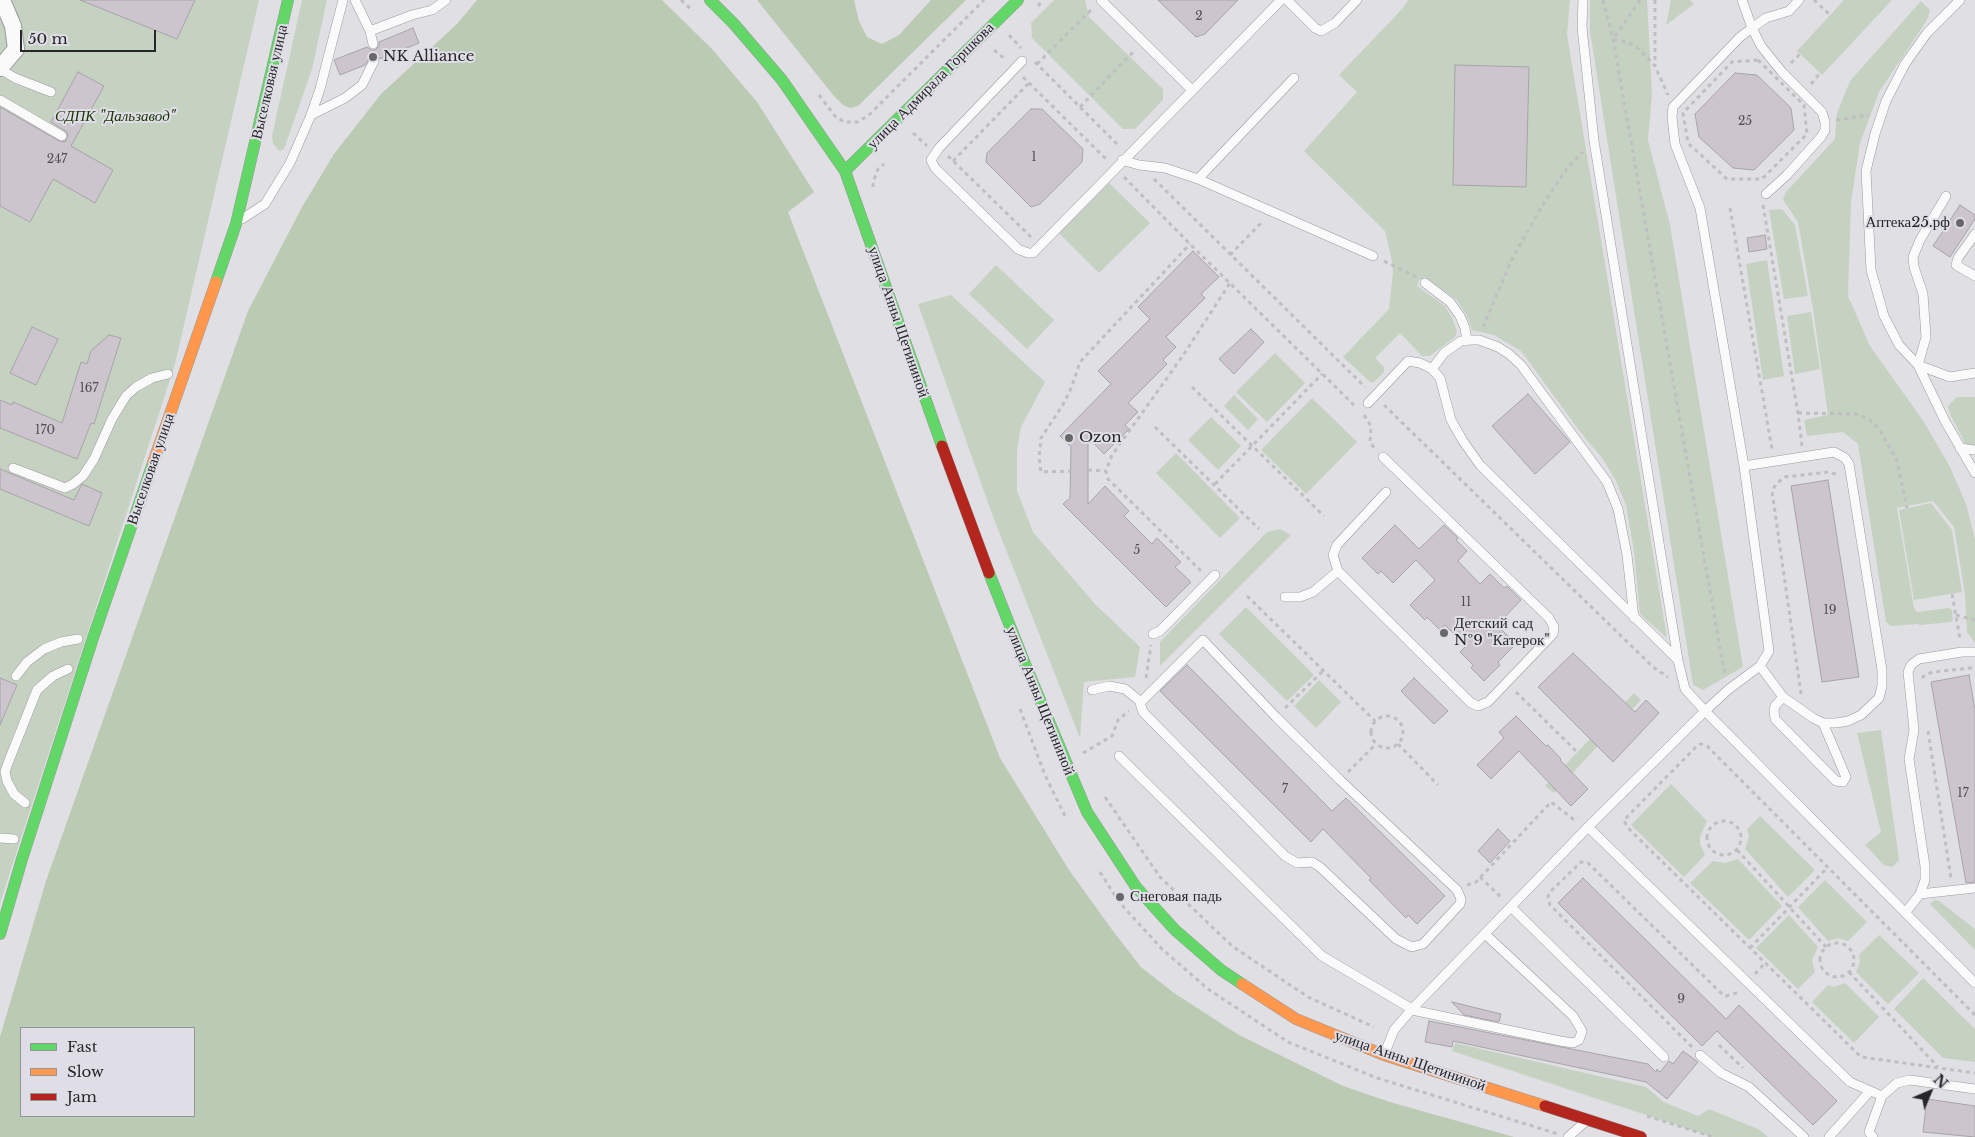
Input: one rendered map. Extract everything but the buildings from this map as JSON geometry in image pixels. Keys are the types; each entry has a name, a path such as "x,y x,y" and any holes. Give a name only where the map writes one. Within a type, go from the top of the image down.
{"main road":[{"name":"Выселковая улица","path":"0,934 93,638 236,224 288,0"},
{"name":"улица Анны Щетининой","path":"710,0 734,24 782,80 845,171 961,501 1027,669 1087,812 1136,886 1175,930 1221,970 1296,1019 1384,1055 1641,1137"},
{"name":"улица Адмирала Горшкова","path":"845,171 1018,0"},
{"path":"62,687 80,634"}],"street":[{"path":"0,68 16,49 13,26 2,0"}],"lane":[{"path":"236,224 265,204 290,163 320,89 343,0"},
{"path":"355,0 370,30 373,44"},
{"path":"370,30 412,14 432,10 446,0"},
{"path":"1101,0 1192,90"},
{"path":"1024,57 1015,69 937,151 931,160 934,168 1018,249 1033,253 1281,0"},
{"path":"1287,0 1315,28 1321,30 1335,23 1357,0"},
{"path":"1583,0 1582,27 1594,141 1678,660 1685,689 1975,983"},
{"path":"1742,0 1761,46 1782,72 1822,112 1825,122 1825,130 1821,137 1787,175 1766,194"},
{"path":"1384,1055 1391,1035 1412,1010 1588,826 1705,711 1729,689 1760,666 1769,651 1744,466 1700,208 1674,144 1672,130 1673,107 1740,37 1766,18 1789,11 1800,0"},
{"path":"1960,0 1927,33 1905,64 1882,113 1866,171 1871,270 1884,316 1899,345 1918,365 1960,448 1975,472"},
{"path":"311,115 345,98 362,85 374,61"},
{"path":"0,68 15,78 51,92"},
{"path":"1198,179 1294,78"},
{"path":"0,100 62,136"},
{"path":"1125,158 1139,165 1165,168 1198,179 1372,256"},
{"path":"1918,365 1926,337 1923,294 1913,258 1920,240 1946,196"},
{"path":"1975,234 1958,258 1956,265 1975,276"},
{"path":"1425,283 1450,302 1463,322 1467,341"},
{"path":"1432,369 1444,353 1461,341 1479,340 1498,347 1521,365 1607,482 1618,509 1628,556 1634,618"},
{"path":"1368,403 1408,361 1420,363 1432,369 1440,378 1451,420 1463,442 1480,465 1678,660"},
{"path":"1918,365 1950,377 1975,373"},
{"path":"13,468 65,488 73,484 83,476 94,459 112,419 126,396 136,387 152,378 168,374"},
{"path":"1960,448 1975,450"},
{"path":"1744,466 1834,452 1845,458 1849,464 1882,670 1882,686 1879,698 1861,715 1848,721 1824,723 1803,712 1783,698 1760,666"},
{"path":"1383,457 1549,618 1554,627 1553,634 1488,702 1478,706 1471,703 1338,571 1333,555 1337,545 1386,492"},
{"path":"1285,597 1300,597 1313,592 1338,571"},
{"path":"1153,634 1160,631 1213,577"},
{"path":"16,676 27,662 44,650 80,634"},
{"path":"1092,690 1108,686 1125,688 1141,701 1146,716 1285,856 1297,863 1312,862 1320,867 1396,939 1406,945 1412,947 1423,944 1460,904 1461,899 1457,890 1340,780 1276,717 1203,640 1141,701"},
{"path":"1905,913 1920,894 1925,880 1925,866 1909,759 1914,730 1908,672 1911,665 1919,659 1962,652 1975,652"},
{"path":"25,803 14,794 7,781 5,772 37,690 71,661"},
{"path":"1783,698 1775,706 1775,719 1836,781 1843,782 1846,777 1824,723"},
{"path":"1119,756 1322,956 1412,1010 1560,1042 1573,1043 1579,1040 1582,1030 1573,1016 1485,934"},
{"path":"1588,826 1850,1082 1882,1096"},
{"path":"0,838 14,839"},
{"path":"1920,894 1975,888"},
{"path":"1511,907 1664,1057"},
{"path":"1700,1054 1722,1073 1749,1086 1804,1137"},
{"path":"1872,1137 1868,1132 1882,1096 1897,1083 1910,1080 1975,1089"},
{"path":"1829,1137 1870,1091"},
{"path":"1568,1137 1587,1121"}],"path":[{"path":"681,0 695,14"},
{"path":"814,88 835,116 844,122 858,122 870,114 984,0"},
{"path":"1037,64 1101,0"},
{"path":"1603,0 1613,40 1725,680 1729,689"},
{"path":"1613,40 1640,0"},
{"path":"1655,0 1655,66"},
{"path":"1814,0 1830,15"},
{"path":"1008,35 1024,57"},
{"path":"1613,40 1629,42 1640,50 1655,66 1673,107"},
{"path":"1080,107 1143,41"},
{"path":"988,56 995,50 1015,69 1363,414 1371,426 1370,442 1383,457"},
{"path":"1032,58 1080,107 1125,158"},
{"path":"1758,60 1804,106 1807,134 1762,179 1727,179 1688,142 1683,113 1732,62 1758,60"},
{"path":"953,161 1029,83"},
{"path":"1825,122 1882,113"},
{"path":"907,139 920,126"},
{"path":"913,132 953,161 1034,238"},
{"path":"1479,340 1512,259 1566,170 1594,141"},
{"path":"874,194 873,182 878,169 890,157"},
{"path":"1139,165 1652,667 1685,689"},
{"path":"1766,194 1763,203 1800,433"},
{"path":"1730,208 1774,462"},
{"path":"1230,255 1272,211"},
{"path":"1072,471 1042,472 1039,458 1041,438 1064,404 1080,362 1190,244"},
{"path":"1372,256 1398,267 1425,283"},
{"path":"1213,577 1108,479 1106,471 1112,455 1182,357 1230,283"},
{"path":"1215,484 1322,374"},
{"path":"1192,387 1324,516"},
{"path":"1798,413 1856,414 1869,419 1880,430 1896,461 1907,508"},
{"path":"1156,427 1259,528"},
{"path":"1088,470 1106,471"},
{"path":"1803,712 1772,491 1776,484 1785,477 1830,472 1836,473 1839,477"},
{"path":"1952,594 1962,652"},
{"path":"1247,596 1375,721"},
{"path":"1956,615 1975,620"},
{"path":"1083,753 1112,736 1118,720 1141,701 1153,634"},
{"path":"1921,680 1925,675 1933,672 1971,668 1975,670"},
{"path":"1276,717 1324,670"},
{"path":"1506,682 1576,751"},
{"path":"1017,701 1046,775 1067,821"},
{"path":"1389,715 1400,721 1404,733 1398,744 1389,748 1376,744 1371,732 1375,721 1379,717 1389,715"},
{"path":"1928,728 1953,891"},
{"path":"1079,744 1086,760"},
{"path":"1340,780 1376,744"},
{"path":"1398,744 1438,785"},
{"path":"1975,1015 1707,746 1701,744 1697,746 1624,820 1627,827 1861,1057 1975,1073"},
{"path":"1103,795 1160,877 1232,946 1308,997 1391,1035"},
{"path":"1457,890 1476,882 1551,802 1573,819 1584,811"},
{"path":"1728,821 1734,824 1741,836 1737,850 1731,854 1724,855 1711,849 1707,836 1714,824 1728,821"},
{"path":"1737,850 1826,947"},
{"path":"1685,1040 1548,902 1550,892 1580,862 1588,863 1720,994 1726,996 1744,992"},
{"path":"1750,948 1827,868"},
{"path":"1098,870 1119,902 1162,949 1208,989 1288,1042 1377,1078 1568,1137"},
{"path":"1480,877 1511,907"},
{"path":"1836,943 1849,947 1853,953 1854,960 1849,972 1838,977 1826,972 1822,967 1820,959 1826,947 1836,943"},
{"path":"1849,972 1939,1068"},
{"path":"1719,1044 1746,1071"}],"green space":[{"name":"СДПК \"Дальзавод\"","path":"0,0 259,0 175,364 0,903"},
{"path":"302,0 327,0 312,69 284,149 279,151 273,143 272,136"},
{"path":"477,0 662,0 712,49 757,102 814,192 788,212 1000,758 1069,870 1113,931 1141,967 1174,993 1239,1035 1343,1086 1390,1102 1514,1137 0,1137 0,1037 46,881 248,311 302,207 334,154 381,94 457,24"},
{"path":"757,0 854,0 859,21 867,37 882,44 899,35 931,0 966,0 858,106 850,108 843,105 834,96"},
{"path":"1054,0 1085,0 1089,17 1163,89 1163,100 1135,129 1123,129 1032,38 1031,23"},
{"path":"1408,0 1570,0 1567,35 1667,638 1640,614 1634,551 1626,505 1616,481 1603,459 1581,433 1521,351 1494,335 1472,330 1466,314 1457,300 1425,277 1419,280 1417,286 1445,306 1457,331 1455,337 1430,356 1422,356 1400,333 1375,358 1384,367 1384,372 1374,382 1370,382 1343,357 1389,309 1393,272 1391,256 1385,231 1304,151 1357,92 1339,75 1403,8"},
{"path":"1590,0 1647,0 1652,94 1648,140 1670,225 1743,667 1703,690 1693,685 1590,31"},
{"path":"1671,0 1690,0 1694,4 1666,25"},
{"path":"1844,0 1892,0 1822,75 1797,51"},
{"path":"1921,1 1930,10 1927,20 1879,92 1860,143 1851,202 1848,296 1870,346 1924,422 1949,465 1966,504 1975,539 1975,643 1967,632 1965,594 1954,527 1933,501 1897,508 1914,608 1917,612 1949,608 1952,610 1953,620 1951,622 1920,625 1891,626 1886,622 1858,444 1843,432 1807,436 1804,420 1828,415 1798,222 1783,200 1786,192 1835,139 1837,113 1850,81"},
{"path":"1109,183 1150,223 1099,273 1059,233"},
{"path":"1782,209 1795,225 1808,296 1784,299 1769,210"},
{"path":"1767,260 1784,376 1763,380 1746,264"},
{"path":"996,265 1054,320 1027,349 969,294"},
{"path":"951,295 1045,382 1021,427 1017,450 1017,491 1033,532 1095,604 1140,647 1135,677 1084,682 1080,738 992,514 918,304"},
{"path":"1811,312 1820,369 1795,374 1787,316"},
{"path":"1275,353 1305,383 1267,422 1236,392"},
{"path":"1234,395 1258,419 1248,430 1224,406"},
{"path":"1957,397 1975,397 1975,455 1968,449 1950,414 1948,406"},
{"path":"1312,398 1357,442 1306,494 1261,450"},
{"path":"1211,417 1241,446 1218,470 1188,440"},
{"path":"1176,453 1240,518 1220,538 1156,473"},
{"path":"1931,503 1952,530 1962,592 1914,600 1899,510"},
{"path":"1280,529 1291,535 1160,666 1160,642 1267,532"},
{"path":"1246,607 1314,675 1287,701 1219,634"},
{"path":"1319,680 1341,702 1316,728 1294,706"},
{"path":"1634,693 1641,700 1554,793 1545,786"},
{"path":"1881,730 1899,860 1892,867 1884,865 1865,845 1881,832 1857,733"},
{"path":"1671,784 1707,821 1700,837 1700,844 1705,855 1684,877 1631,825"},
{"path":"1760,816 1815,870 1788,897 1745,849 1749,836 1747,829"},
{"path":"1738,859 1782,906 1749,940 1690,883 1713,861 1725,863"},
{"path":"1825,880 1867,922 1848,941 1838,938 1828,941 1798,907"},
{"path":"1935,900 1939,901 1975,929 1975,950 1930,904"},
{"path":"1789,915 1818,947 1812,960 1815,972 1798,989 1756,948"},
{"path":"1879,935 1919,973 1888,1004 1856,972 1860,962 1859,955"},
{"path":"1923,978 1975,1029 1975,1062 1943,1058 1894,1009"},
{"path":"1845,983 1879,1017 1854,1043 1812,1002 1828,985 1834,987"},
{"path":"1455,1043 1646,1087 1664,1102 1698,1116 1709,1109 1760,1130 1768,1137 1713,1137 1452,1051"}],"traffic: fast":[{"path":"216,282 236,224 288,0"},
{"path":"710,0 734,24 782,80 845,171 942,446"},
{"path":"845,171 1018,0"},
{"path":"0,934 93,638 153,463"},
{"path":"989,573 1087,812 1136,887 1175,930 1221,970 1242,984"}],"traffic: slow":[{"path":"153,463 216,282"},
{"path":"1242,984 1296,1019 1384,1055 1545,1106"}],"traffic: jam":[{"path":"942,446 989,573"},
{"path":"1545,1106 1641,1137"}],"place":[{"name":"NK Alliance","path":"373,57"},
{"name":"Аптека25.рф","path":"1960,223"},
{"name":"Ozon","path":"1069,438"},
{"name":"Детский сад №9 \"Катерок\"","path":"1444,633"},
{"name":"Снеговая падь","path":"1120,897"}]}
